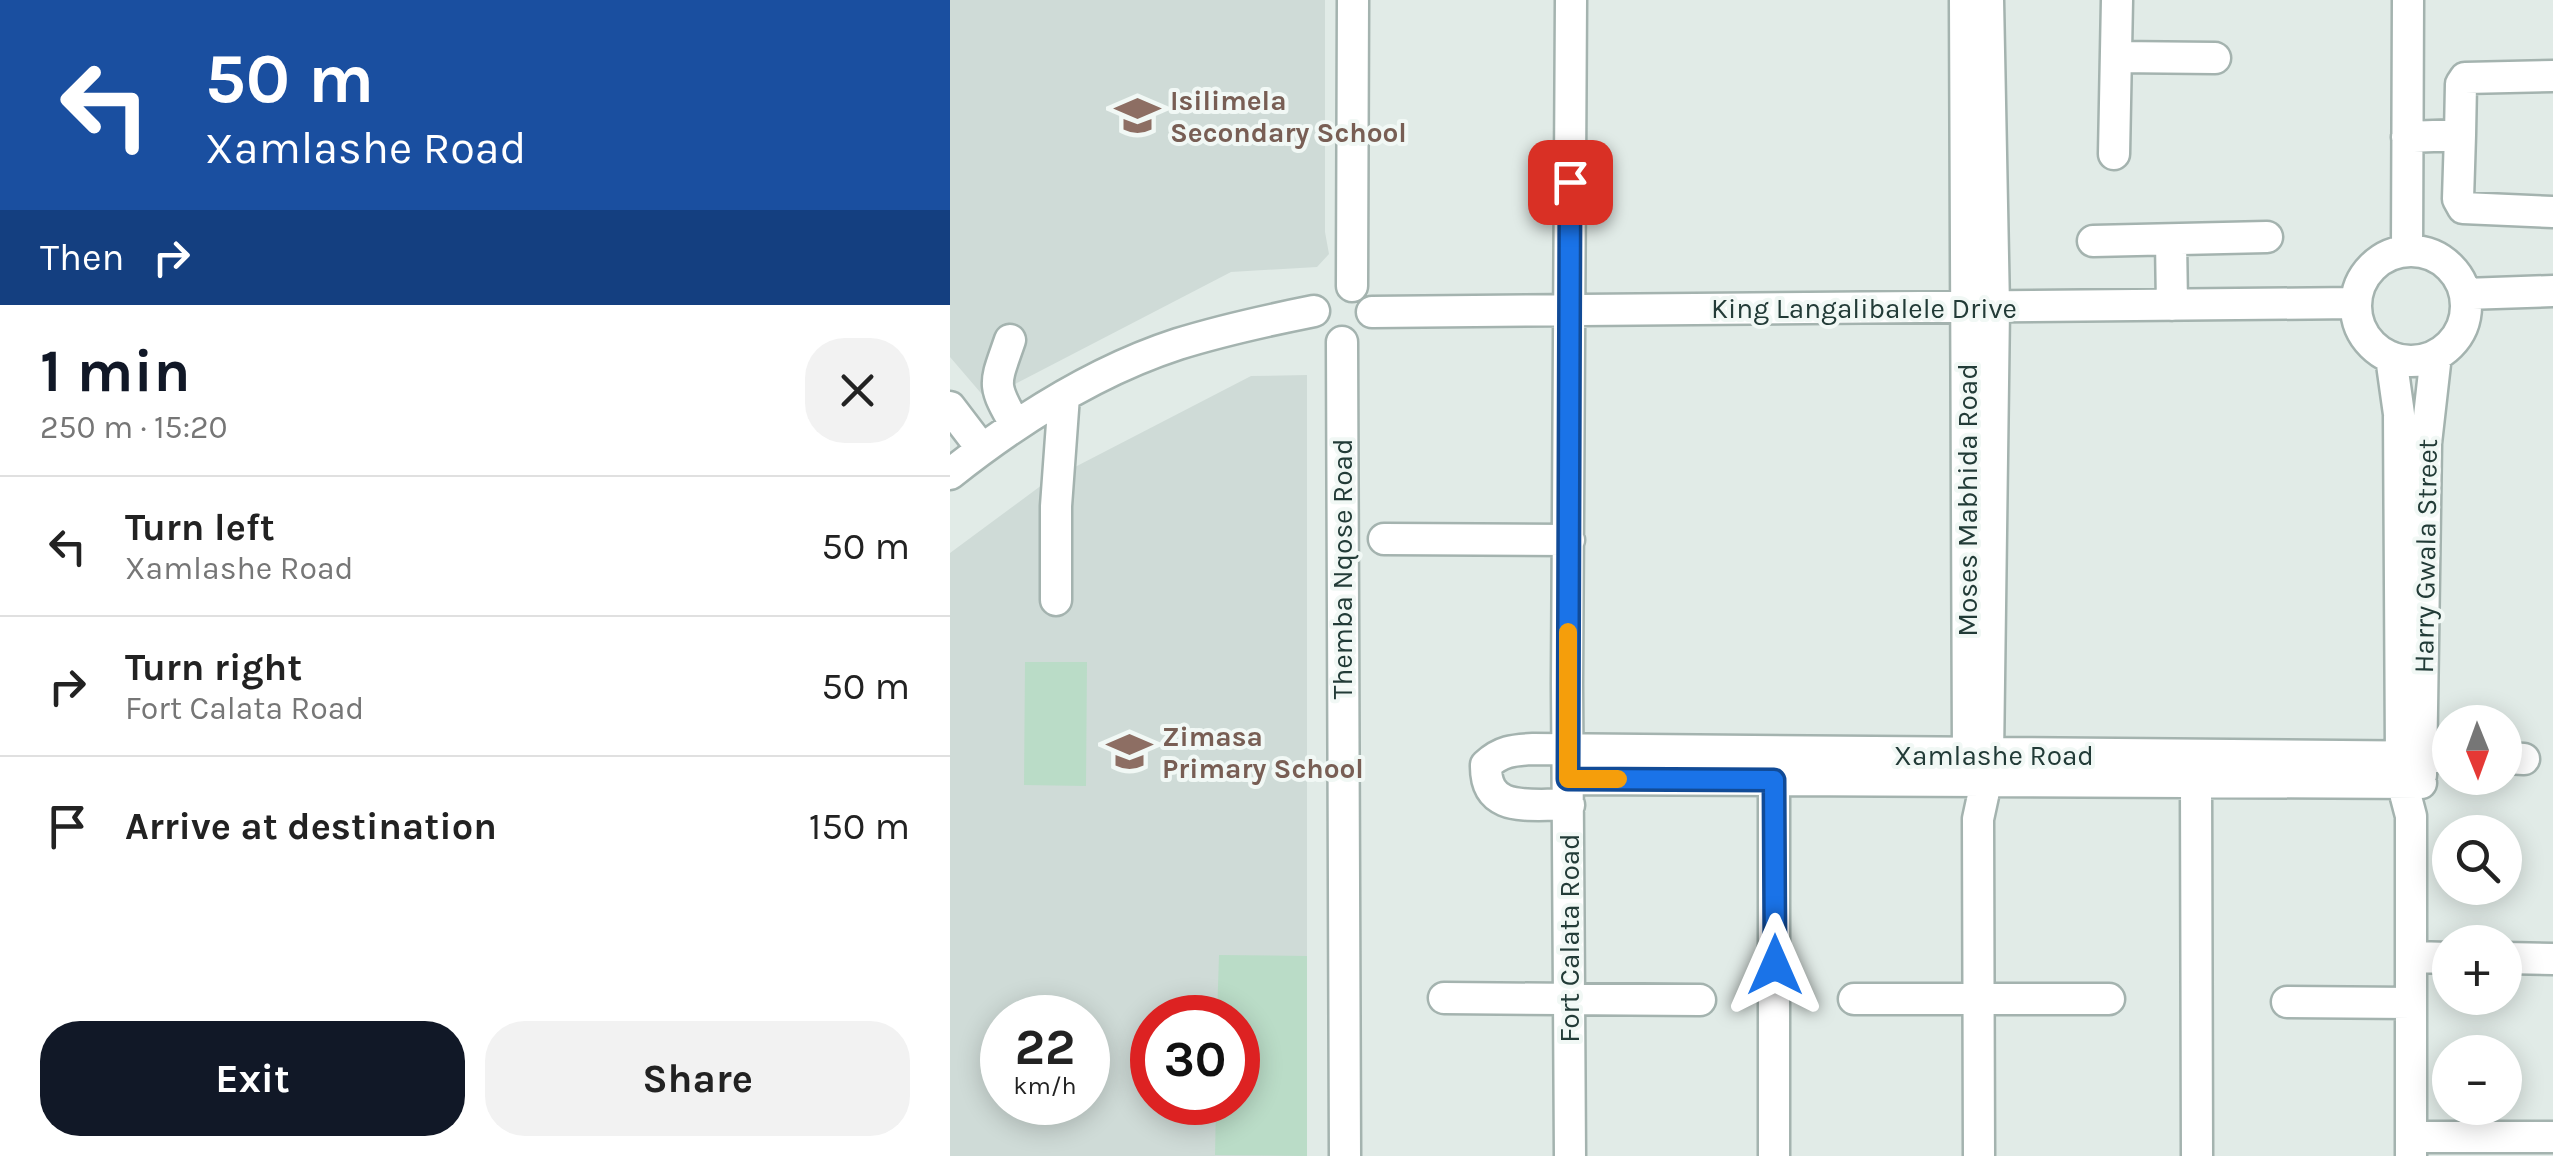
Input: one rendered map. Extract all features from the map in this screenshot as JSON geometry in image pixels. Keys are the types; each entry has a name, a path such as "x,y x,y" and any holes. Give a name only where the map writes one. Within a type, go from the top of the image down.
{"street":[{"path":"1352,286 1353,0"},
{"name":"Fort Calata Road","path":"1570,1156 1571,0"},
{"name":"Moses Mabhida Road","path":"1966,0 1980,308"},
{"name":"Moses Mabhida Road","path":"1979,1156 1980,308 1988,0"},
{"path":"2114,154 2117,0"},
{"path":"2407,251 2408,0"},
{"path":"2116,56 2215,58"},
{"path":"2553,76 2465,78 2461,84 2458,200 2463,208 2553,212"},
{"path":"2407,137 2460,135"},
{"path":"2093,241 2267,238"},
{"path":"2171,240 2172,305"},
{"path":"2407,251 2432,255 2444,262 2454,271 2465,294 2466,308 2458,336 2436,355 2418,361 2390,356 2368,341 2361,329 2356,303 2364,278 2372,268 2382,259 2407,251"},
{"path":"1343,285 1366,296 1372,312 1360,337 1342,342 1319,329 1314,311 1320,296 1343,285"},
{"path":"2465,294 2553,290"},
{"name":"King Langalibalele Drive","path":"1372,312 2356,303"},
{"path":"950,474 1016,424 1064,396 1175,345 1314,311"},
{"path":"1010,340 996,384 997,394 1016,424"},
{"name":"Themba Nqose Road","path":"1342,342 1345,1156"},
{"name":"Harry Gwala Street","path":"2411,1147 2411,816 2419,767 2426,443 2436,355"},
{"name":"Harry Gwala Street","path":"2390,356 2399,414 2419,767"},
{"path":"1056,600 1056,506 1064,396"},
{"path":"950,407 982,449"},
{"path":"1384,539 1569,540"},
{"name":"Xamlashe Road","path":"1568,778 1978,769 2419,767"},
{"name":"Xamlashe Road","path":"1568,778 1774,780 1978,769 2196,783 2419,767"},
{"path":"1774,780 1774,1156"},
{"path":"2196,783 2197,1156"},
{"path":"2411,958 2432,958"},
{"path":"2522,958 2553,959"},
{"path":"1444,998 1700,1000"},
{"path":"1854,999 2109,999"},
{"path":"2287,1002 2411,1002"},
{"path":"2411,1147 2553,1136"}],"shaded area":[{"name":"Isilimela Secondary School","path":"950,0 1325,0 1325,232 1329,254 1317,267 1231,272 986,399 950,357"},
{"name":"Zimasa Primary School","path":"1307,375 1307,1156 950,1156 950,553 1046,482 1251,376"}],"green space":[{"path":"1025,662 1087,662 1086,786 1024,785"},
{"path":"1219,955 1307,956 1307,1156 1215,1155 1216,1125 1260,1125 1260,995 1218,995"}],"slow traffic":[{"path":"1568,632 1568,779 1618,779"}],"place":[{"name":"Isilimela Secondary School","path":"1137,116"},
{"name":"Zimasa Primary School","path":"1129,752"}],"route":[{"path":"1570,182 1568,779 1774,780 1775,965"}]}
